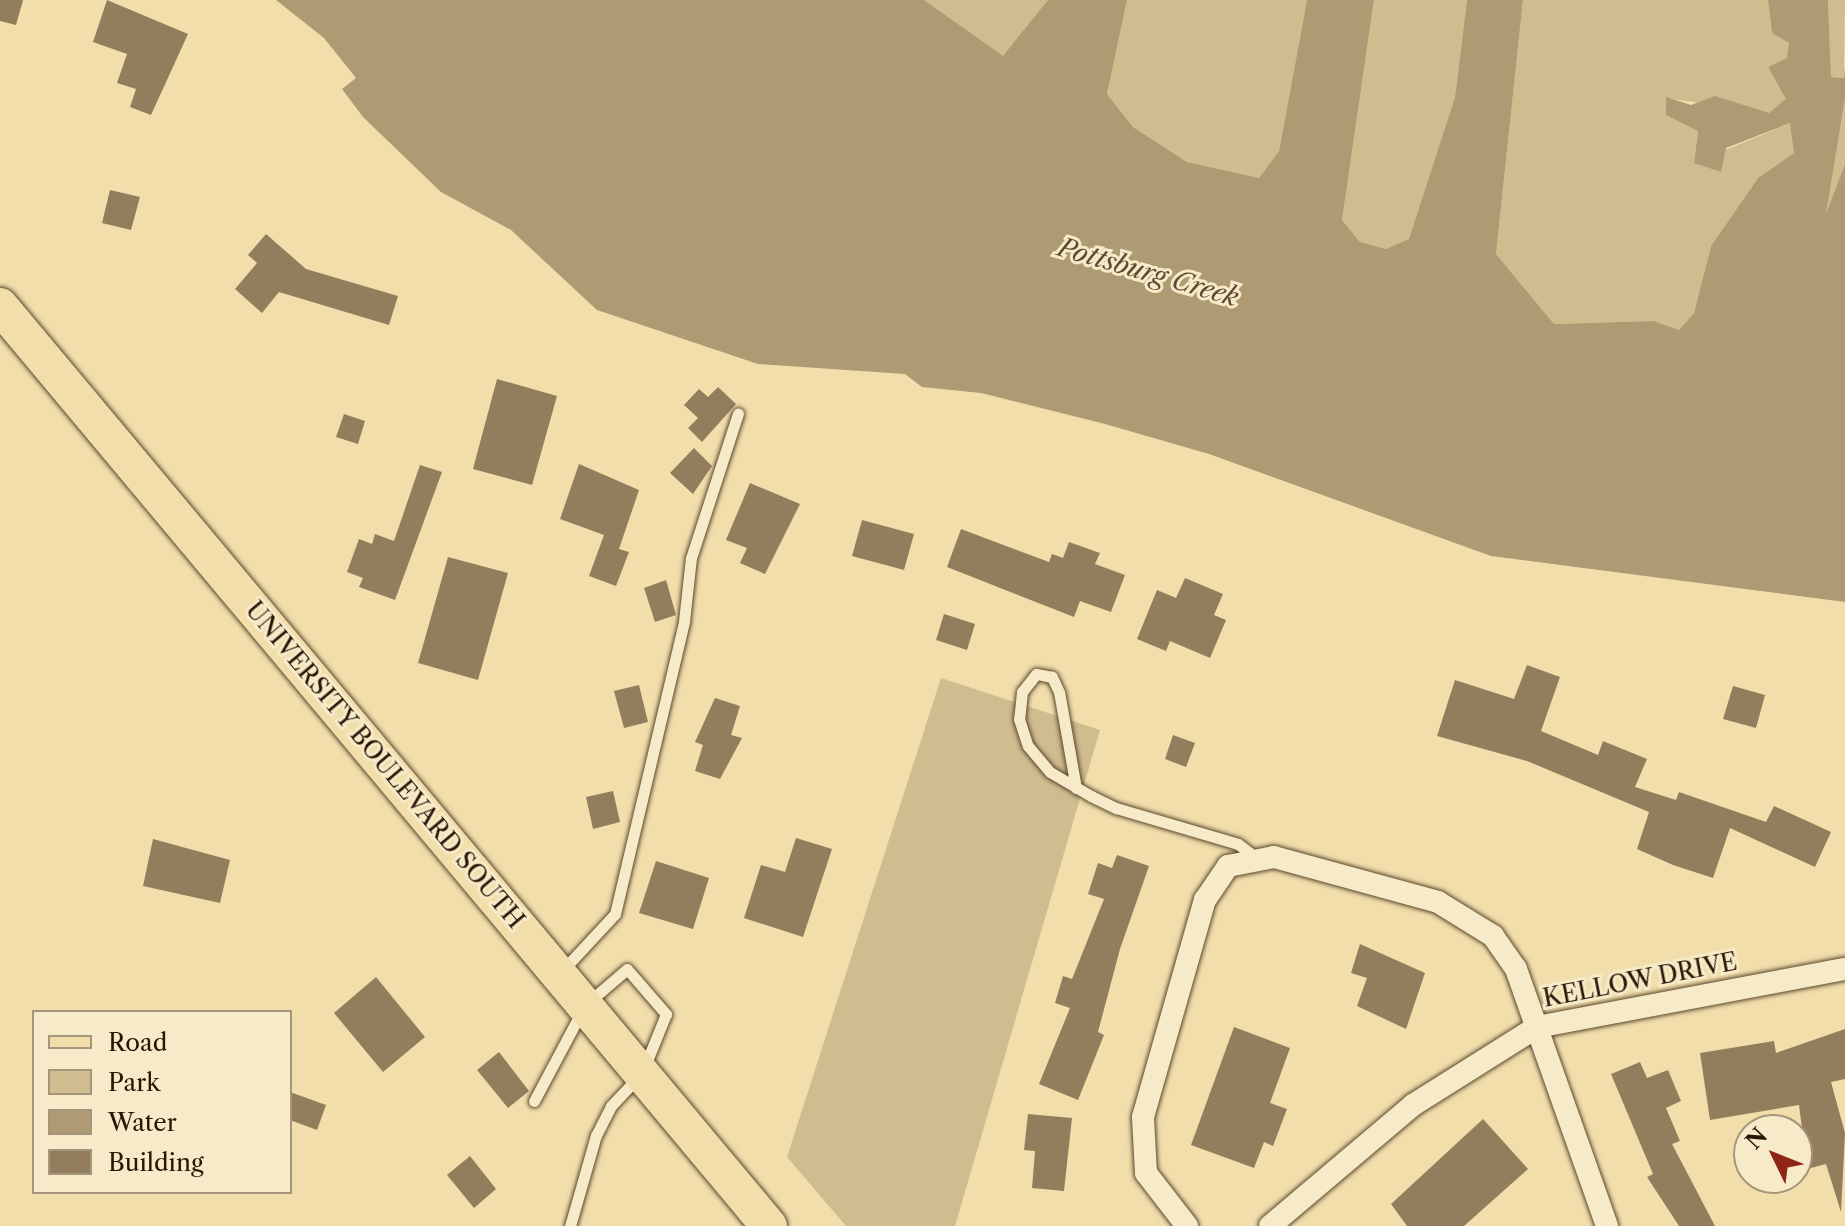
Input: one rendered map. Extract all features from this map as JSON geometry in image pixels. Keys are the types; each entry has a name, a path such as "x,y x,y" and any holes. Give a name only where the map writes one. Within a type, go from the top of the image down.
{"main road":[{"name":"UNIVERSITY BOULEVARD SOUTH","path":"0,306 769,1226"}],"street":[{"path":"1187,1226 1146,1173 1143,1117 1205,900 1228,866 1274,857 1464,914 1493,936 1516,969 1607,1226"},
{"name":"KELLOW DRIVE","path":"1270,1226 1413,1105 1537,1027 1845,969"}],"lane":[{"path":"559,974 615,914 684,621 691,558 738,413"},
{"path":"1076,788 1059,692 1052,677 1036,674 1022,692 1028,746 1076,788 1116,808 1238,844 1259,860"},
{"path":"534,1101 585,1005 627,969 666,1014 642,1073 611,1106 596,1135 570,1226"}],"green space":[{"path":"924,0 1048,0 1003,57"},
{"path":"1127,0 1307,0 1279,151 1259,178 1187,162 1133,127 1107,94"},
{"path":"1374,0 1467,0 1455,97 1409,240 1386,249 1360,242 1342,220"},
{"path":"1523,0 1768,0 1772,33 1789,42 1788,58 1768,67 1787,99 1769,113 1666,98 1666,115 1698,130 1694,163 1791,123 1794,153 1758,178 1711,246 1694,313 1679,330 1654,321 1554,324 1496,254"},
{"path":"1828,0 1845,0 1844,78 1831,77"},
{"path":"1845,97 1845,164 1826,218 1837,114"},
{"path":"941,678 1100,730 955,1226 846,1226 787,1157"}],"water":[{"name":"Pottsburg Creek","path":"276,0 924,0 1003,56 1048,0 1127,0 1107,94 1133,127 1187,162 1259,178 1279,151 1307,0 1374,0 1342,220 1360,242 1386,249 1409,239 1455,97 1467,0 1523,0 1496,254 1554,324 1654,321 1679,330 1694,313 1711,246 1758,178 1794,153 1790,123 1726,148 1721,172 1694,163 1698,131 1666,115 1666,97 1691,105 1715,96 1769,113 1786,99 1768,67 1787,58 1789,43 1772,33 1768,0 1828,0 1831,77 1844,78 1845,67 1845,97 1826,214 1845,164 1845,602 1491,556 1209,454 1105,424 981,393 922,387 905,374 758,364 597,310 511,230 441,192 363,117 342,89 356,78 324,38"}],"building":[{"path":"0,0 23,0 16,25 0,21"},
{"path":"107,0 188,34 151,115 130,107 136,89 117,83 127,54 93,42"},
{"path":"110,190 140,197 131,230 102,223"},
{"path":"266,234 306,269 398,296 389,325 279,292 262,313 235,289 257,263 248,255"},
{"path":"497,379 557,396 532,485 473,469"},
{"path":"718,387 736,404 702,442 688,428 698,418 684,405 699,389 708,397"},
{"path":"344,414 365,421 358,444 336,437"},
{"path":"694,448 712,466 693,494 670,473"},
{"path":"579,464 639,490 619,549 629,552 616,586 589,576 604,535 560,519"},
{"path":"420,465 442,472 395,600 359,587 363,578 347,572 359,539 372,544 375,534 394,541"},
{"path":"750,483 800,504 765,574 740,563 747,548 726,540"},
{"path":"862,520 914,534 904,570 852,556"},
{"path":"961,529 1049,562 1052,554 1063,558 1069,542 1100,553 1095,564 1125,575 1111,612 1080,601 1074,617 947,567"},
{"path":"448,557 508,573 478,680 418,663"},
{"path":"1185,578 1223,594 1214,615 1226,620 1210,658 1170,641 1166,651 1137,639 1157,590 1176,598"},
{"path":"666,580 676,615 655,622 644,588"},
{"path":"944,614 975,624 967,650 936,640"},
{"path":"1527,665 1560,677 1541,731 1598,755 1603,741 1647,759 1635,787 1676,800 1679,792 1766,822 1774,806 1831,832 1815,867 1730,828 1713,878 1673,865 1637,849 1649,812 1527,761 1437,736 1455,680 1514,699"},
{"path":"639,685 648,722 624,728 614,691"},
{"path":"1733,686 1765,695 1756,728 1723,719"},
{"path":"715,698 740,706 731,735 742,738 720,779 695,771 703,745 695,742"},
{"path":"1173,735 1195,743 1186,767 1165,759"},
{"path":"613,791 620,822 593,829 586,797"},
{"path":"796,838 832,849 803,937 744,918 761,865 785,872"},
{"path":"153,839 230,860 220,903 143,886"},
{"path":"1117,855 1149,866 1120,949 1098,1032 1104,1035 1078,1100 1039,1084 1070,1008 1055,1003 1063,976 1072,979 1104,899 1088,894 1098,863 1112,868"},
{"path":"656,861 709,878 693,929 639,913"},
{"path":"1360,944 1425,973 1406,1029 1357,1006 1367,978 1351,973"},
{"path":"376,977 425,1037 383,1072 334,1013"},
{"path":"1234,1027 1290,1048 1270,1103 1287,1109 1273,1146 1264,1142 1254,1168 1191,1145"},
{"path":"1845,1029 1845,1079 1831,1082 1845,1133 1841,1212 1826,1164 1813,1167 1813,1114 1800,1114 1799,1105 1710,1120 1700,1053 1774,1041 1776,1053"},
{"path":"499,1052 529,1091 508,1108 477,1070"},
{"path":"1640,1062 1647,1078 1668,1070 1681,1101 1666,1108 1680,1141 1672,1144 1715,1226 1679,1226 1647,1177 1653,1174 1611,1074"},
{"path":"292,1093 326,1105 317,1130 292,1121"},
{"path":"1028,1114 1072,1118 1064,1191 1032,1188 1035,1151 1024,1150"},
{"path":"1483,1119 1528,1169 1464,1226 1407,1226 1391,1204"},
{"path":"470,1156 496,1189 474,1208 447,1175"}]}
